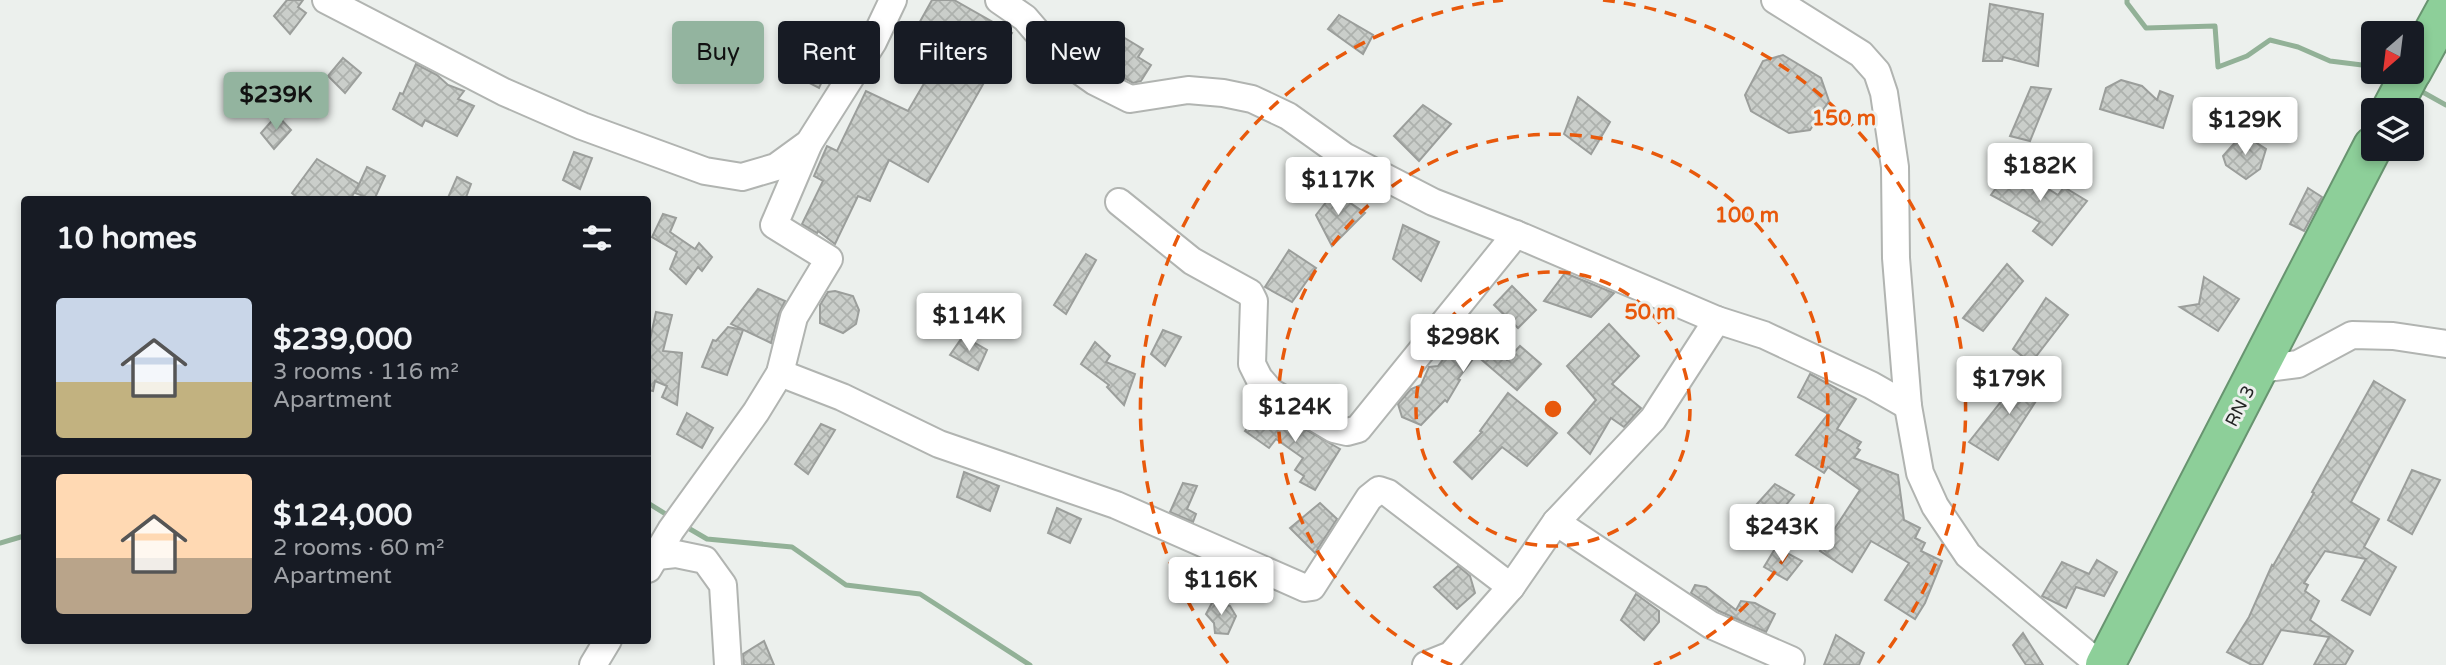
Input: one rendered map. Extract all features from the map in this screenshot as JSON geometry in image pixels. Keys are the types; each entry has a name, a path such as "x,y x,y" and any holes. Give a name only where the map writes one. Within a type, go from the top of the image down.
{"highway":[{"path":"2424,48 2446,9"},
{"name":"RN 3","path":"2105,665 2365,161"}],"street":[{"path":"326,0 504,92 582,126 705,171 742,177 776,167 809,143"},
{"path":"652,563 671,530 742,432 780,373 794,317 829,259 774,225 809,143 873,42 893,0"},
{"path":"999,0 1025,18 1056,54 1094,82 1130,99 1188,90 1252,99 1288,116 1345,156 1433,202 1516,234 1717,320 1764,335 1908,406"},
{"path":"1775,0 1861,54 1877,72 1884,93 1895,166 1896,258 1908,406 1920,473 1935,506 1968,555 2100,665"},
{"path":"1119,202 1192,261 1250,293 1254,301 1252,364 1259,378 1271,392 1334,429 1347,432 1358,429 1516,234"},
{"path":"1426,665 1451,655 1511,587 1556,522 1653,419 1717,320"},
{"path":"2259,369 2298,364 2352,335 2393,336 2446,344"},
{"path":"780,373 842,397 939,444 1116,505 1296,586 1312,587 1369,498 1383,490 1511,587"},
{"path":"1556,522 1711,625 1791,660"},
{"path":"652,563 676,554 705,560 723,585 728,665"},
{"path":"593,665 606,644"}],"building":[{"path":"287,0 303,0 298,7 306,13 290,34 274,16"},
{"path":"932,0 954,0 991,21 920,21"},
{"path":"1990,4 2043,14 2038,66 2003,57 2002,61 1983,61"},
{"path":"1339,15 1373,35 1363,54 1328,29"},
{"path":"1125,38 1143,49 1138,57 1151,65 1141,81 1133,83 1125,78"},
{"path":"1783,55 1821,78 1829,101 1810,130 1789,133 1751,111 1745,95 1763,61"},
{"path":"343,58 361,73 345,93 328,76"},
{"path":"416,64 437,75 448,85 464,91 458,99 474,106 457,136 425,120 422,126 393,109"},
{"path":"2121,80 2142,86 2157,100 2160,91 2173,96 2163,128 2100,109 2106,88"},
{"path":"924,84 983,84 928,182 889,160 870,201 858,196 835,244 818,231 817,233 802,224 823,181 814,176 827,146 837,151 866,91 908,111"},
{"path":"2031,87 2051,89 2030,141 2010,136"},
{"path":"1578,97 1610,122 1591,154 1564,134"},
{"path":"1423,105 1451,124 1419,161 1394,136"},
{"path":"277,115 291,130 274,149 261,133"},
{"path":"2238,139 2252,140 2266,149 2260,169 2246,179 2226,165 2223,156"},
{"path":"574,152 592,158 580,189 563,180"},
{"path":"317,159 359,184 352,196 295,196 292,193"},
{"path":"2012,166 2058,195 2064,187 2087,201 2052,245 2033,231 2040,222 1991,195"},
{"path":"367,167 385,176 376,196 355,193"},
{"path":"457,177 471,184 466,196 449,196"},
{"path":"2308,188 2322,197 2304,231 2290,224"},
{"path":"1334,192 1365,213 1332,246 1316,215"},
{"path":"663,214 676,218 670,232 695,249 699,243 712,257 702,271 698,267 686,284 670,269 677,252 652,237"},
{"path":"1403,225 1439,242 1421,281 1393,259"},
{"path":"1289,250 1316,268 1292,302 1265,287"},
{"path":"1086,254 1096,260 1066,314 1054,305"},
{"path":"2007,264 2023,281 1983,331 1963,318"},
{"path":"1565,273 1614,293 1591,317 1544,301"},
{"path":"2204,277 2239,299 2218,331 2180,307 2199,304"},
{"path":"1512,286 1536,310 1518,328 1494,305"},
{"path":"758,289 785,301 771,343 731,324"},
{"path":"828,292 853,296 859,310 856,324 843,333 820,323 820,305"},
{"path":"2046,298 2068,315 2031,363 2013,349"},
{"path":"656,312 672,315 663,351 682,353 677,405 662,397 667,386 655,381 651,391 651,335"},
{"path":"1463,324 1507,360 1520,346 1541,364 1517,390 1476,355 1458,379 1460,380 1447,402 1445,400 1421,425 1402,417 1398,404 1411,389 1421,385 1429,367 1438,366 1458,340 1454,337"},
{"path":"1609,324 1639,356 1612,384 1641,408 1624,427 1611,418 1590,454 1568,433 1596,400 1567,366"},
{"path":"728,327 743,330 727,375 702,367 713,340 716,341"},
{"path":"1163,330 1181,337 1165,366 1151,354"},
{"path":"963,336 987,350 978,370 950,355"},
{"path":"1095,342 1110,356 1106,362 1135,374 1124,405 1107,387 1109,385 1081,364"},
{"path":"2026,370 2047,384 1998,460 1969,442"},
{"path":"1810,374 1856,399 1837,429 1861,442 1857,448 1860,450 1854,458 1898,475 1904,520 1920,528 1915,538 1925,543 1921,551 1942,561 1925,603 1915,619 1885,600 1909,563 1871,541 1852,572 1820,551 1860,490 1828,467 1824,473 1796,455 1828,414 1798,397"},
{"path":"2374,381 2405,400 2351,502 2379,519 2364,547 2396,567 2370,615 2342,600 2366,559 2325,551 2304,583 2308,585 2305,591 2319,601 2310,620 2353,651 2345,665 2314,665 2329,637 2281,630 2262,665 2252,665 2227,652 2249,617 2272,565"},
{"path":"1508,393 1557,433 1527,466 1502,447 1472,479 1454,462 1482,432 1480,431"},
{"path":"1268,408 1340,449 1315,490 1300,482 1304,476 1295,470 1303,458 1276,439 1269,448 1245,431 1261,409"},
{"path":"687,413 713,428 702,448 677,434"},
{"path":"821,424 835,430 808,474 795,464"},
{"path":"2412,470 2440,480 2412,534 2388,520"},
{"path":"964,472 999,486 990,511 957,497"},
{"path":"1183,483 1197,486 1187,509 1196,514 1193,522 1170,512"},
{"path":"1775,484 1794,495 1774,520 1757,504"},
{"path":"1320,503 1337,519 1315,553 1290,528"},
{"path":"1057,508 1081,519 1070,543 1048,533"},
{"path":"1776,547 1802,561 1787,580 1764,567"},
{"path":"2097,560 2117,572 2104,596 2076,587 2066,608 2042,596 2062,562 2089,574"},
{"path":"1458,566 1470,576 1475,593 1457,609 1434,587"},
{"path":"1695,585 1706,587 1736,610 1741,601 1755,603 1775,614 1766,632 1719,611 1691,593"},
{"path":"1636,594 1659,611 1659,622 1644,640 1621,620"},
{"path":"1214,599 1230,606 1236,616 1228,634 1215,633 1214,623 1206,614"},
{"path":"2023,633 2043,665 2026,665 2013,645"},
{"path":"1836,635 1864,653 1859,665 1824,665"},
{"path":"764,641 774,665 744,665 743,654"}],"waterway":[{"path":"2127,0 2146,28 2215,26 2218,67 2247,56 2270,40 2298,47 2330,61 2361,65"},
{"path":"2419,90 2446,105"},
{"path":"651,505 672,518"},
{"path":"683,525 707,539 792,547 846,585 920,594 1030,665"},
{"path":"0,543 21,537"}]}
